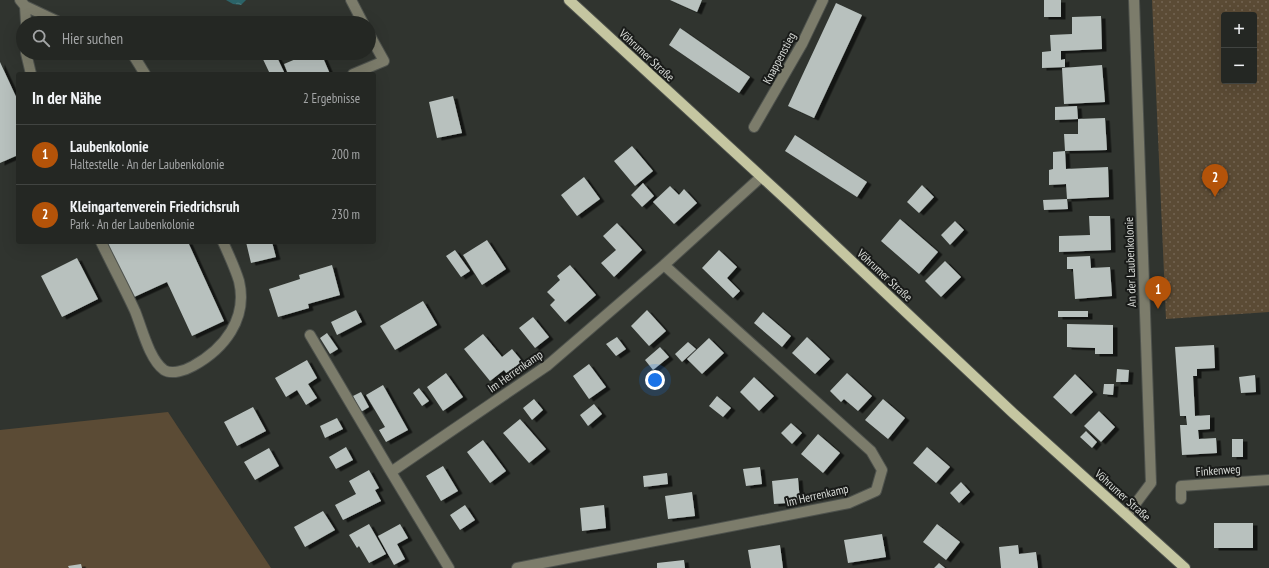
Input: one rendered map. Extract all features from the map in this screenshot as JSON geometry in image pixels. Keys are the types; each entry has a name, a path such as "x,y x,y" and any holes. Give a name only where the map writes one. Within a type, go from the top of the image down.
{"main road":[{"name":"Vöhrumer Straße","path":"569,0 1013,414 1185,568"}],"street":[{"path":"351,0 359,16"},
{"name":"Knappenstieg","path":"754,127 798,51 823,0"},
{"name":"An der Laubenkolonie","path":"1127,515 1151,483 1134,0"},
{"path":"23,3 25,16"},
{"path":"23,3 48,16"},
{"path":"358,72 384,61 376,47"},
{"path":"27,60 30,72"},
{"path":"136,60 144,72"},
{"name":"Im Herrenkamp","path":"391,472 548,365 664,265 761,178"},
{"path":"102,244 134,310 156,361 166,371 176,372 191,367 210,356 226,339 236,324 240,304 239,284 236,270 224,244"},
{"name":"Im Herrenkamp","path":"516,568 849,503 876,491 882,470 871,451 664,265"},
{"path":"310,335 449,568"},
{"name":"Finkenweg","path":"1181,499 1181,486 1269,480"}],"shaded area":[{"path":"1152,0 1269,0 1269,312 1166,319"},
{"path":"168,412 271,568 0,568 0,430"}],"water":[{"path":"226,0 246,0 241,5 233,4"}],"building":[{"path":"670,0 702,0 697,12"},
{"path":"1044,0 1061,0 1061,17 1044,17"},
{"path":"836,3 862,15 814,118 788,106"},
{"path":"1101,16 1102,49 1061,51 1061,60 1065,59 1065,67 1042,68 1042,52 1051,51 1050,35 1072,34 1072,17"},
{"path":"680,28 750,77 739,93 669,45"},
{"path":"263,60 278,60 284,72 269,72"},
{"path":"293,60 324,60 329,72 287,72 284,64"},
{"path":"0,62 16,97 16,156 0,163"},
{"path":"1102,65 1105,102 1064,104 1062,68"},
{"path":"453,96 462,133 437,138 429,102"},
{"path":"1077,106 1078,119 1055,120 1055,107"},
{"path":"1105,118 1107,150 1065,151 1064,134 1078,134 1078,119"},
{"path":"795,135 867,182 857,197 785,151"},
{"path":"632,146 653,171 635,186 614,161"},
{"path":"1065,151 1066,169 1108,167 1109,197 1067,199 1066,184 1049,185 1049,170 1053,169 1053,152"},
{"path":"584,177 600,199 577,216 561,195"},
{"path":"643,183 654,196 642,207 631,195"},
{"path":"922,185 934,197 919,213 907,202"},
{"path":"670,186 679,195 684,189 697,203 674,224 653,202"},
{"path":"1067,199 1068,209 1044,210 1043,200"},
{"path":"1089,216 1110,216 1111,250 1059,252 1059,236 1090,235"},
{"path":"900,219 938,252 919,274 881,241"},
{"path":"955,221 964,230 950,245 941,235"},
{"path":"617,223 642,250 614,277 601,263 616,250 603,236"},
{"path":"487,240 506,269 482,285 463,255"},
{"path":"107,244 189,244 224,321 192,336 167,282 132,298"},
{"path":"246,244 273,244 276,257 251,263"},
{"path":"455,250 470,271 461,277 446,256"},
{"path":"719,250 737,267 727,278 740,291 733,298 702,268"},
{"path":"1090,256 1091,268 1110,267 1112,296 1075,299 1073,269 1067,269 1067,257"},
{"path":"77,258 98,299 62,317 41,276"},
{"path":"945,261 961,277 941,297 925,281"},
{"path":"332,265 340,295 308,304 309,308 278,317 269,289 300,279 299,275"},
{"path":"570,265 596,295 565,322 550,305 555,300 547,292 560,280 557,276"},
{"path":"423,301 437,325 395,350 380,326"},
{"path":"356,310 362,322 337,335 331,322"},
{"path":"647,310 666,331 649,346 631,326"},
{"path":"1058,311 1088,311 1088,317 1058,317"},
{"path":"763,312 791,336 782,347 754,323"},
{"path":"533,317 549,337 535,348 519,328"},
{"path":"1067,324 1113,325 1113,354 1095,354 1095,348 1067,347"},
{"path":"327,333 338,349 330,354 320,338"},
{"path":"483,334 502,357 512,349 525,365 515,373 513,369 507,374 504,370 490,381 464,349"},
{"path":"617,337 626,349 616,356 606,344"},
{"path":"807,337 830,359 815,374 792,353"},
{"path":"709,338 724,353 702,374 687,359"},
{"path":"688,342 696,349 682,362 675,354"},
{"path":"1214,345 1215,368 1197,369 1197,376 1193,376 1195,416 1210,415 1210,429 1198,430 1199,439 1216,438 1217,453 1182,455 1180,425 1187,425 1186,416 1180,416 1175,347"},
{"path":"660,347 669,357 653,370 645,360"},
{"path":"307,360 317,378 308,384 317,398 306,405 297,390 286,397 275,378"},
{"path":"589,364 606,387 589,399 573,376"},
{"path":"1117,369 1129,370 1128,382 1116,382"},
{"path":"446,373 463,397 443,411 427,387"},
{"path":"847,373 872,396 858,411 844,399 841,402 830,391"},
{"path":"1075,374 1093,392 1071,414 1053,397"},
{"path":"1255,375 1256,392 1241,393 1239,377"},
{"path":"754,377 774,396 759,411 740,392"},
{"path":"1104,384 1114,384 1113,395 1103,394"},
{"path":"383,385 408,430 386,442 379,430 385,427 366,395"},
{"path":"419,388 429,401 422,406 413,393"},
{"path":"361,392 369,407 361,412 353,396"},
{"path":"717,396 731,408 723,417 709,406"},
{"path":"534,399 543,410 532,420 523,408"},
{"path":"883,399 905,418 888,439 865,420"},
{"path":"594,404 602,414 588,426 580,415"},
{"path":"253,407 266,431 237,446 224,422"},
{"path":"1099,411 1115,427 1101,442 1084,426"},
{"path":"337,418 343,429 325,438 320,426"},
{"path":"520,419 546,449 529,463 503,433"},
{"path":"791,423 802,433 792,444 781,433"},
{"path":"1086,431 1097,442 1092,448 1080,437"},
{"path":"818,434 840,453 823,473 801,454"},
{"path":"1232,439 1243,439 1243,457 1232,457"},
{"path":"483,440 506,471 490,483 467,452"},
{"path":"346,447 353,460 336,469 329,457"},
{"path":"927,447 950,467 936,483 913,463"},
{"path":"269,448 279,466 255,480 244,462"},
{"path":"443,466 458,491 441,501 426,476"},
{"path":"760,467 762,484 746,486 743,469"},
{"path":"369,470 379,488 375,490 381,501 343,520 335,505 356,494 349,481"},
{"path":"667,473 668,484 644,487 643,476"},
{"path":"798,478 800,502 774,504 772,481"},
{"path":"961,482 970,492 959,503 950,493"},
{"path":"692,492 695,516 668,519 665,496"},
{"path":"465,505 475,520 460,530 450,515"},
{"path":"604,505 606,528 582,531 580,508"},
{"path":"323,511 335,530 305,547 294,527"},
{"path":"1214,523 1253,523 1253,548 1214,548"},
{"path":"369,524 386,554 369,563 359,546 357,548 349,535"},
{"path":"400,524 408,538 397,544 405,559 394,565 378,536"},
{"path":"937,524 960,542 946,560 923,542"},
{"path":"882,534 886,557 848,563 844,540"},
{"path":"780,545 783,568 751,568 748,550"},
{"path":"1018,545 1019,554 1036,552 1038,568 1001,568 999,547"},
{"path":"684,560 685,568 657,568 657,563"},
{"path":"939,563 945,568 934,568"},
{"path":"81,564 82,568 69,568 68,566"}],"place":[{"name":"Kleingartenverein Friedrichsruh","path":"1215,197"},
{"name":"Laubenkolonie","path":"1158,309"}]}
